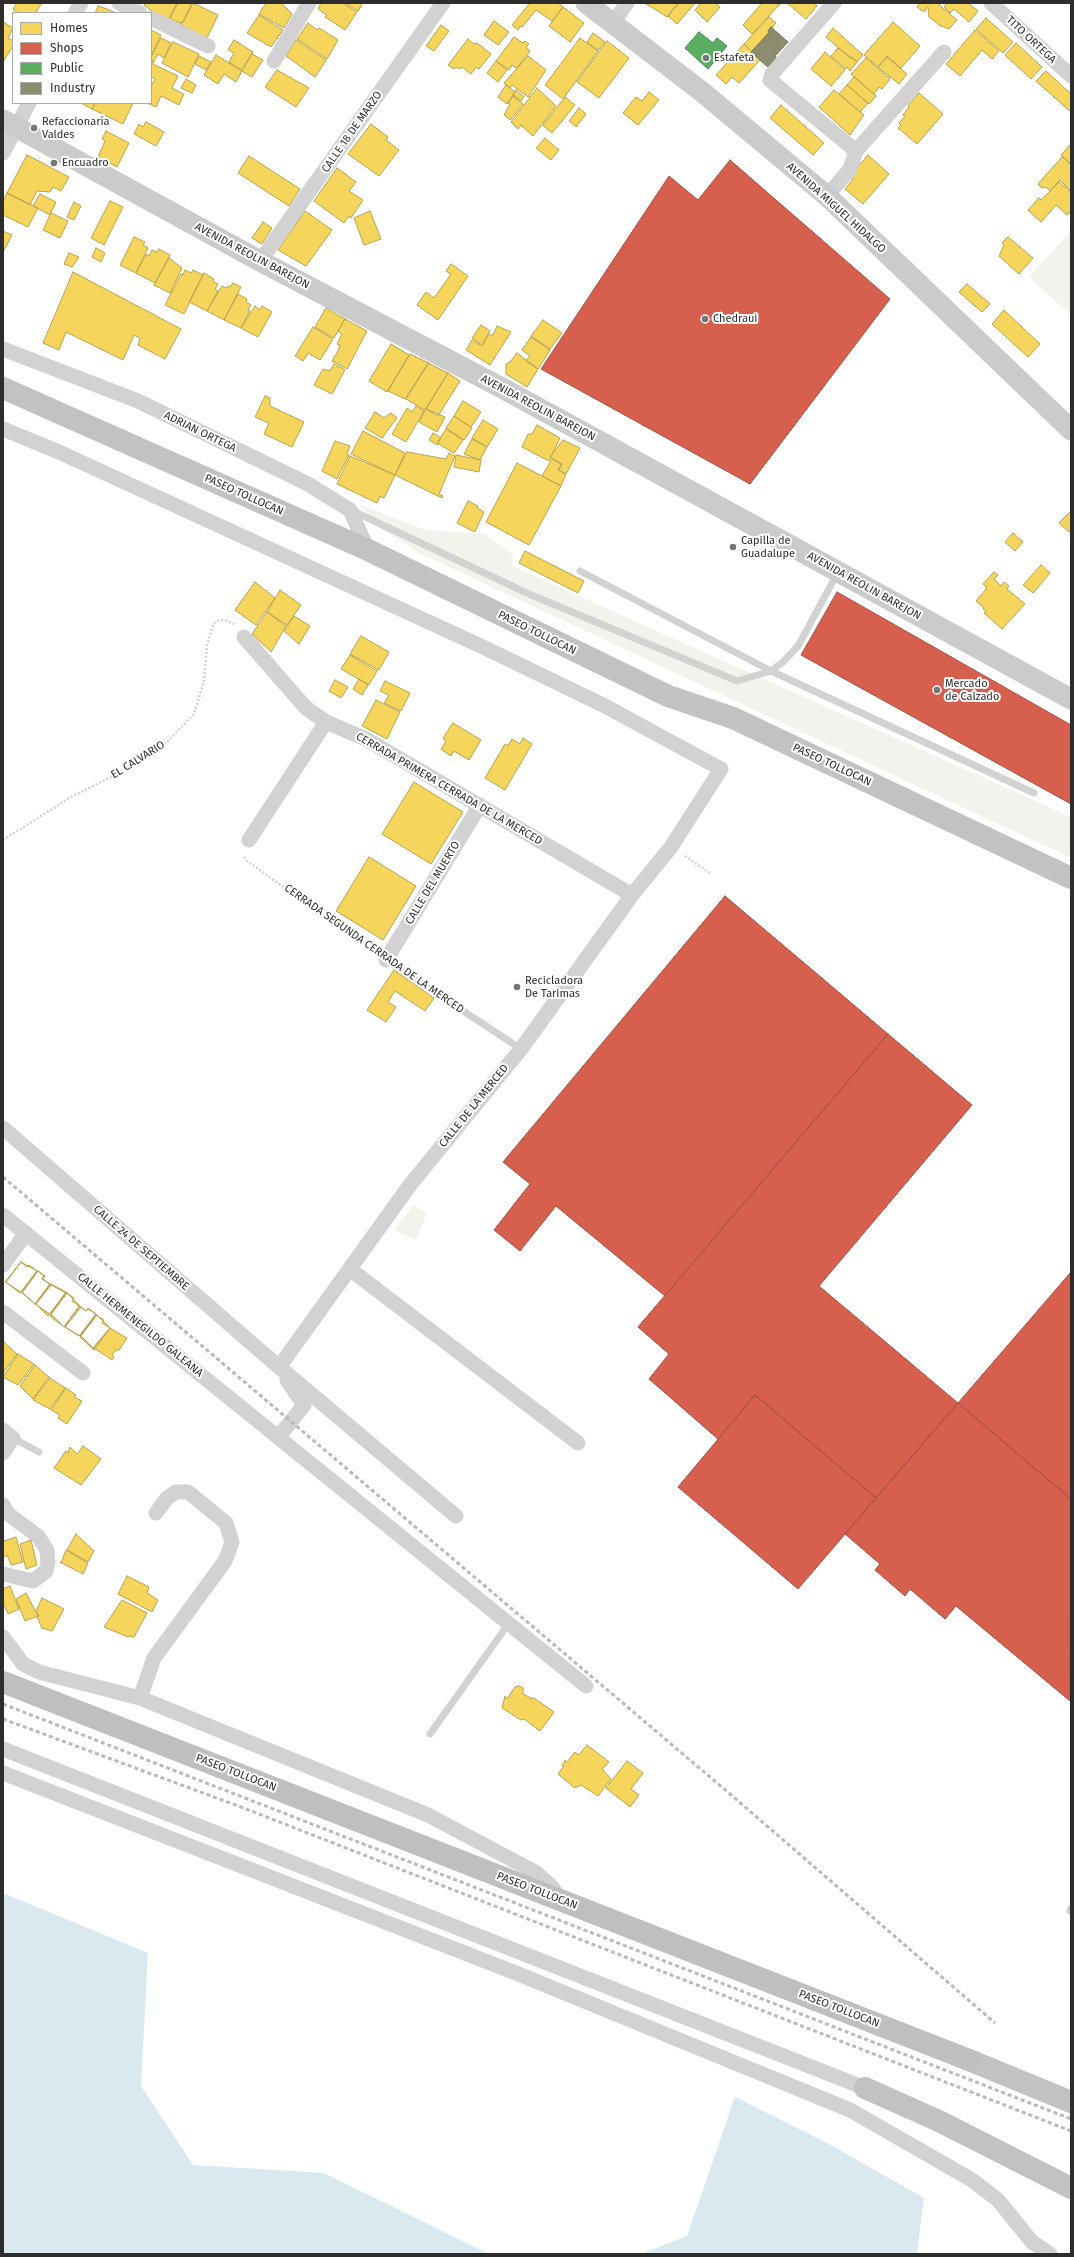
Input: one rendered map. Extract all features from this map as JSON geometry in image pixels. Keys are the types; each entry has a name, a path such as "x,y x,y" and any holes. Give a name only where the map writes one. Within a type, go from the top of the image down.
{"highway":[{"name":"PASEO TOLLOCAN","path":"3,388 368,550 668,696 733,718 1071,878"},
{"name":"PASEO TOLLOCAN","path":"3,1682 969,2060 1071,2102"},
{"path":"865,2088 939,2121 1071,2188"}],"main road":[{"name":"AVENIDA MIGUEL HIDALGO","path":"586,3 701,90 827,196 1071,430"},
{"name":"AVENIDA REOLIN BAREJON","path":"9,124 260,261 502,388 1071,699"}],"street":[{"path":"76,12 80,3"},
{"path":"119,3 138,12"},
{"path":"274,60 309,3"},
{"name":"CALLE 18 DE MARZO","path":"260,261 444,3"},
{"path":"613,23 627,3"},
{"path":"834,3 772,74 770,80 856,151"},
{"name":"TITO ORTEGA","path":"994,4 1071,76"},
{"path":"152,18 208,46"},
{"path":"827,196 850,169 856,151 944,52"},
{"path":"3,153 9,124 28,104"},
{"name":"ADRIAN ORTEGA","path":"3,349 138,401 308,484 350,510"},
{"name":"CALLE DE LA MERCED","path":"3,429 483,647 605,706 721,769 671,847 632,895 521,1049 410,1185 351,1270 279,1367"},
{"path":"350,510 368,550"},
{"name":"CERRADA PRIMERA CERRADA DE LA MERCED","path":"244,637 306,708 326,722 366,739 632,895"},
{"path":"249,840 326,722"},
{"name":"CALLE DEL MUERTO","path":"386,960 480,805"},
{"name":"CALLE 24 DE SEPTIEMBRE","path":"3,1128 279,1367"},
{"name":"CALLE HERMENEGILDO GALEANA","path":"3,1215 586,1686"},
{"path":"3,1265 26,1233"},
{"path":"351,1270 578,1443"},
{"path":"3,1312 83,1373"},
{"path":"277,1435 284,1430 304,1405 279,1367"},
{"path":"279,1367 456,1516"},
{"path":"3,1453 8,1434"},
{"path":"140,1698 154,1658 225,1561 232,1542 226,1523 188,1492 176,1492 167,1498 156,1513"},
{"path":"3,1505 8,1514 27,1526 38,1536 48,1550 48,1563 46,1571 33,1581 3,1574"},
{"path":"3,1637 23,1664 39,1672 140,1698 428,1815 535,1872 550,1885 563,1901"},
{"path":"3,1749 865,2088"},
{"path":"3,1773 516,1973 850,2110 972,2180 998,2200 1032,2242 1050,2254"}],"lane":[{"path":"350,510 529,594 737,681 771,671 783,662 798,646 838,572"},
{"path":"580,571 771,671 1034,793"},
{"name":"CERRADA SEGUNDA CERRADA DE LA MERCED","path":"386,960 521,1049"},
{"path":"8,1434 39,1452"},
{"path":"430,1734 509,1623"}],"path":[{"name":"EL CALVARIO","path":"3,840 71,797 133,766 166,743 194,714 204,681 207,644 214,623 220,620 231,622 238,627 244,637"},
{"name":"CERRADA SEGUNDA CERRADA DE LA MERCED","path":"249,840 243,850 247,861 386,960"},
{"path":"671,847 711,874"}],"shaded area":[{"path":"1071,231 1071,315 1029,277"},
{"path":"358,504 425,530 485,534 513,555 512,566 1071,817 1071,858 419,553 379,527"},
{"path":"414,1205 427,1213 416,1240 394,1230"},
{"path":"3,1893 148,1953 141,2086 193,2165 324,2173 489,2254 3,2254"},
{"path":"735,2097 831,2145 924,2198 917,2254 641,2254 687,2236"}],"building: Homes":[{"path":"17,3 42,3 36,12 17,12 13,9"},
{"path":"145,3 177,3 169,19 152,11 144,5"},
{"path":"178,3 192,3 183,22 179,23 170,18"},
{"path":"193,3 218,15 207,38 180,24 183,22"},
{"path":"266,3 281,3 292,14 284,28 259,14"},
{"path":"321,3 343,3 357,12 345,30 325,17 327,15 318,9"},
{"path":"345,3 363,3 358,11"},
{"path":"530,3 558,3 563,7 552,21 536,10 518,30 512,25"},
{"path":"645,3 678,3 667,17"},
{"path":"679,3 695,3 677,24 668,16"},
{"path":"701,3 715,3 720,7 707,22 695,10"},
{"path":"762,3 780,4 752,34 743,25"},
{"path":"787,3 814,3 817,6 806,19"},
{"path":"920,3 937,3 957,20 949,29 939,25 929,17 928,7 924,12 917,7"},
{"path":"947,3 968,3 978,11 969,22 954,9 950,13 944,7"},
{"path":"98,6 114,12 95,12"},
{"path":"563,7 584,23 570,42 549,26"},
{"path":"259,15 283,30 271,47 247,33"},
{"path":"769,17 776,23 752,52 744,44"},
{"path":"986,18 1013,42 1003,53 976,29"},
{"path":"494,21 509,32 498,45 484,35"},
{"path":"3,22 12,27 8,38 12,40 12,48 3,62"},
{"path":"893,22 920,46 901,68 887,56 878,67 864,55"},
{"path":"308,23 317,30 319,28 338,40 327,59 297,39"},
{"path":"441,25 449,31 434,51 426,46"},
{"path":"833,28 863,55 857,62 852,57 850,58 826,37"},
{"path":"152,30 161,35 152,54"},
{"path":"975,30 999,51 992,59 982,50 960,76 946,64"},
{"path":"593,33 605,42 598,50 587,42"},
{"path":"514,37 523,43 525,41 529,44 526,47 530,51 517,68 512,65 509,70 496,61"},
{"path":"161,38 171,43 164,58 158,54 153,63 152,55"},
{"path":"580,38 598,51 563,99 545,85"},
{"path":"468,39 474,44 477,43 491,54 479,69 476,67 471,74 462,67 460,69 456,67 454,69 448,65"},
{"path":"234,40 253,52 241,70 229,62 234,53 228,50"},
{"path":"296,40 326,60 315,77 286,56"},
{"path":"607,41 629,58 599,98 577,82"},
{"path":"173,42 199,54 188,77 162,63"},
{"path":"1016,43 1042,67 1031,79 1005,55"},
{"path":"744,44 760,60 739,83 732,77 726,84 716,75"},
{"path":"838,48 857,62 850,71 847,67 846,69 831,56"},
{"path":"825,52 845,70 831,86 811,69"},
{"path":"252,54 263,60 252,77 242,71"},
{"path":"216,55 242,71 236,82 224,74 218,84 204,75"},
{"path":"199,56 211,62 206,70 195,64"},
{"path":"528,56 546,70 528,97 512,85 510,88 504,83"},
{"path":"887,57 907,74 899,84 878,67"},
{"path":"866,58 890,79 882,89 879,87 874,94 851,74"},
{"path":"496,61 507,70 498,82 487,73"},
{"path":"152,63 178,76 172,88 184,94 179,105 161,96 156,107 149,104 152,104 152,84 155,79 152,78"},
{"path":"277,70 309,88 296,107 265,87"},
{"path":"1046,71 1071,94 1071,112 1036,81"},
{"path":"854,77 876,96 869,104 847,85"},
{"path":"186,79 196,85 192,93 181,88"},
{"path":"506,85 515,92 507,104 498,97"},
{"path":"847,85 868,103 860,112 839,94"},
{"path":"537,88 556,106 533,136 521,125 518,129 511,122"},
{"path":"516,90 524,97 521,101 513,95"},
{"path":"834,90 864,115 850,135 819,107"},
{"path":"649,92 659,100 638,125 623,113 636,97 642,101"},
{"path":"919,93 943,114 917,144 898,128 901,125 899,123 905,116 903,115 909,107 908,105"},
{"path":"513,96 523,104 510,120 504,115 510,104 508,103"},
{"path":"565,97 575,105 552,133 543,125"},
{"path":"83,104 94,104 92,109"},
{"path":"94,104 133,104 123,124 92,109"},
{"path":"781,105 824,143 813,155 770,118"},
{"path":"579,108 586,114 576,127 569,121"},
{"path":"146,122 164,132 156,146 134,134 139,124 143,127"},
{"path":"371,124 388,137 386,140 399,150 379,176 348,154"},
{"path":"106,131 129,143 117,167 98,157 105,141 102,139"},
{"path":"545,138 559,150 551,160 536,148"},
{"path":"1070,145 1071,146 1071,164 1061,155"},
{"path":"27,155 69,177 61,191 53,187 50,192 37,191 30,205 7,193"},
{"path":"868,155 889,174 863,204 845,189 853,179 850,176"},
{"path":"249,156 300,189 289,206 238,173"},
{"path":"1062,157 1071,165 1071,191 1060,180 1050,191 1046,187 1042,188 1038,184"},
{"path":"337,168 356,182 349,191 363,200 351,218 349,216 344,223 314,201"},
{"path":"1059,182 1071,192 1071,210 1067,215 1056,205 1041,222 1028,210 1039,198 1041,200"},
{"path":"7,193 38,208 28,227 3,215 3,201"},
{"path":"40,194 56,202 50,215 33,206"},
{"path":"110,201 123,207 104,245 91,238"},
{"path":"74,202 81,206 74,220 67,217"},
{"path":"305,211 332,230 306,266 278,250"},
{"path":"370,211 381,239 364,245 354,218"},
{"path":"51,213 68,221 60,238 43,230"},
{"path":"263,222 272,228 262,244 252,238"},
{"path":"3,231 12,235 3,252"},
{"path":"134,237 145,242 143,245 148,248 136,273 120,265"},
{"path":"1008,237 1033,258 1019,274 999,256 1004,245 1002,243"},
{"path":"96,248 105,253 101,262 92,257"},
{"path":"159,249 170,255 155,283 136,273 146,254 149,256 152,250 157,252"},
{"path":"69,253 79,257 72,267 64,264"},
{"path":"169,258 182,268 170,293 154,285"},
{"path":"451,264 468,276 438,320 417,305 426,292 434,298 451,274 446,271"},
{"path":"185,270 191,273 193,270 203,275 184,314 165,305 181,274 183,275"},
{"path":"73,272 181,329 165,359 138,345 140,338 134,335 123,360 66,332 59,350 43,343"},
{"path":"204,273 214,279 213,282 218,284 215,289 218,291 207,311 189,302"},
{"path":"233,283 241,287 224,320 207,311 222,286 226,288 228,286 230,287"},
{"path":"967,284 990,304 982,312 959,292"},
{"path":"238,294 247,299 246,302 251,305 248,310 250,311 241,328 224,320"},
{"path":"255,306 260,310 262,306 272,312 258,337 241,328"},
{"path":"326,308 345,319 334,338 315,327"},
{"path":"1004,310 1040,344 1028,357 992,324"},
{"path":"345,319 367,331 347,369 332,361 340,345 337,344 342,334 338,331"},
{"path":"543,320 562,333 550,349 531,336"},
{"path":"481,325 490,331 482,345 472,338"},
{"path":"497,326 511,332 490,365 466,350 472,340 482,346 488,335 493,335"},
{"path":"313,327 333,339 320,360 308,353 303,361 295,356"},
{"path":"531,337 550,350 538,369 526,361 530,356 522,350"},
{"path":"391,344 409,355 387,392 369,381"},
{"path":"517,353 538,369 527,387 506,374 506,364 510,362"},
{"path":"410,354 429,363 405,399 388,391"},
{"path":"428,363 448,373 425,410 406,399"},
{"path":"334,364 345,370 332,394 314,385 323,369 330,371"},
{"path":"448,373 460,381 438,416 426,409"},
{"path":"265,396 270,398 270,406 304,422 292,447 264,434 269,423 255,417"},
{"path":"463,401 481,412 471,427 454,416"},
{"path":"416,406 424,411 406,442 392,434 407,408 412,412"},
{"path":"426,409 445,417 437,432 419,422"},
{"path":"375,412 384,418 391,413 397,418 382,438 365,428"},
{"path":"454,416 472,428 464,440 446,428"},
{"path":"483,420 498,429 487,447 472,438"},
{"path":"537,425 560,438 549,461 522,447 528,434 532,434"},
{"path":"446,429 463,440 454,453 437,443"},
{"path":"363,431 405,453 395,475 351,454"},
{"path":"433,433 441,438 437,445 429,440"},
{"path":"472,439 487,447 480,460 464,454"},
{"path":"563,440 580,448 566,474 559,470 562,464 550,457"},
{"path":"335,441 350,446 347,454 349,455 337,479 322,471"},
{"path":"407,452 446,459 449,453 455,456 439,494 443,496 442,498 395,475"},
{"path":"456,455 481,460 479,472 454,467"},
{"path":"350,456 395,475 384,498 380,496 377,503 337,484"},
{"path":"552,459 561,464 558,470 566,474 561,486 542,476"},
{"path":"517,463 561,486 529,545 486,522"},
{"path":"468,501 478,506 477,508 484,512 475,532 457,523"},
{"path":"1071,511 1071,529 1069,532 1059,523"},
{"path":"1013,533 1023,542 1015,551 1005,542"},
{"path":"525,551 584,581 578,593 519,563"},
{"path":"1041,565 1050,573 1033,593 1023,585"},
{"path":"994,572 998,575 994,579 1001,586 1004,582 1009,586 1007,589 1025,604 1002,629 984,613 986,611 983,609 984,608 976,601 987,588 983,584"},
{"path":"255,582 275,598 256,625 235,610"},
{"path":"280,590 301,605 287,625 267,612"},
{"path":"267,612 286,626 271,652 252,634"},
{"path":"294,616 310,626 299,644 284,631"},
{"path":"361,636 389,652 379,670 350,654"},
{"path":"350,655 377,671 369,685 341,669"},
{"path":"359,679 368,685 362,695 353,689"},
{"path":"335,680 348,687 341,698 329,691"},
{"path":"385,681 410,693 401,711 384,703 389,695 380,691"},
{"path":"376,700 400,712 387,739 362,726"},
{"path":"453,723 481,740 469,760 454,751 451,756 441,749 446,741 443,738"},
{"path":"523,738 532,744 505,790 485,778 505,744 508,746 512,739 520,744"},
{"path":"414,782 463,812 431,864 382,834"},
{"path":"369,857 416,886 383,940 336,911"},
{"path":"394,970 434,998 425,1011 395,991 388,1002 396,1007 386,1022 367,1010"},
{"path":"21,1262 37,1271 20,1293 6,1282"},
{"path":"21,1262 27,1267 29,1265 37,1271 21,1292 5,1282"},
{"path":"38,1271 45,1276 43,1279 50,1284 35,1304 22,1293"},
{"path":"38,1271 44,1276 42,1279 50,1284 35,1304 22,1292"},
{"path":"51,1284 66,1292 50,1314 35,1304"},
{"path":"51,1285 66,1293 48,1316 36,1304"},
{"path":"66,1292 80,1306 64,1327 51,1314"},
{"path":"67,1293 74,1298 72,1301 79,1306 64,1327 50,1316"},
{"path":"81,1307 86,1311 88,1308 96,1314 79,1336 65,1327"},
{"path":"81,1307 86,1311 88,1309 96,1314 80,1336 65,1327"},
{"path":"96,1315 104,1320 102,1323 110,1328 93,1348 81,1336"},
{"path":"97,1315 110,1328 94,1350 80,1337"},
{"path":"110,1328 127,1338 119,1350 116,1350 112,1355 114,1357 112,1360 94,1348"},
{"path":"4,1342 17,1354 3,1373 3,1343"},
{"path":"18,1354 34,1364 18,1385 3,1377"},
{"path":"35,1365 49,1377 33,1399 20,1386"},
{"path":"50,1378 65,1388 50,1409 33,1400"},
{"path":"66,1388 76,1395 74,1397 82,1401 67,1424 58,1418 60,1415 51,1410"},
{"path":"83,1446 101,1459 81,1485 54,1468 66,1451 68,1453 70,1447 77,1454"},
{"path":"76,1534 94,1551 88,1562 67,1550"},
{"path":"3,1537 4,1541 16,1537 23,1562 11,1565 7,1555 3,1557"},
{"path":"31,1540 37,1565 26,1569 20,1544"},
{"path":"66,1550 88,1563 83,1574 61,1563"},
{"path":"127,1576 149,1587 147,1593 158,1600 152,1612 118,1594"},
{"path":"10,1586 19,1609 8,1614 3,1602 3,1589"},
{"path":"26,1593 38,1616 25,1621 16,1599"},
{"path":"42,1598 64,1609 52,1631 42,1628 37,1617 39,1616 36,1611"},
{"path":"122,1600 147,1613 134,1637 128,1637 104,1627"},
{"path":"519,1686 523,1688 523,1694 531,1698 530,1699 534,1698 554,1712 540,1731 524,1719 521,1720 502,1708 505,1696 507,1699 515,1687"},
{"path":"587,1745 609,1762 602,1769 611,1779 598,1796 581,1785 575,1788 558,1774 564,1766 562,1766 565,1760 567,1762 575,1752 579,1755"},
{"path":"627,1761 643,1773 631,1789 639,1795 630,1807 606,1788"}],"building: Shops":[{"path":"730,160 890,299 750,484 541,369 669,176 698,200"},
{"name":"Mercado de Calzado","path":"837,592 1071,725 1071,804 801,655"},
{"path":"725,896 888,1034 665,1296 556,1206 520,1251 494,1230 530,1184 503,1162"},
{"path":"888,1034 972,1105 819,1286 958,1403 876,1498 755,1395 718,1439 649,1379 669,1354 638,1327"},
{"path":"1071,1272 1071,1499 958,1403"},
{"path":"755,1395 876,1498 798,1589 678,1487"},
{"path":"958,1403 1071,1499 1070,1701 956,1606 945,1619 910,1589 905,1596 875,1570 880,1564 845,1534"}],"building: Public":[{"name":"Estafeta","path":"699,32 713,43 717,38 727,46 708,69 685,48"}],"building: Industry":[{"path":"771,27 788,42 775,56 777,59 769,68 751,52 769,33 768,31"}],"railway":[{"path":"3,1177 730,1794 995,2023"},
{"path":"3,1704 1071,2119"},
{"path":"3,1719 241,1807 1071,2131"}],"place":[{"name":"Estafeta","path":"706,58"},
{"name":"Refaccionaría Valdes","path":"34,128"},
{"name":"Encuadro","path":"54,163"},
{"name":"Chedraui","path":"705,319"},
{"name":"Capilla de Guadalupe","path":"733,547"},
{"name":"Mercado de Calzado","path":"937,690"},
{"name":"Recicladora De Tarimas","path":"517,987"}]}
